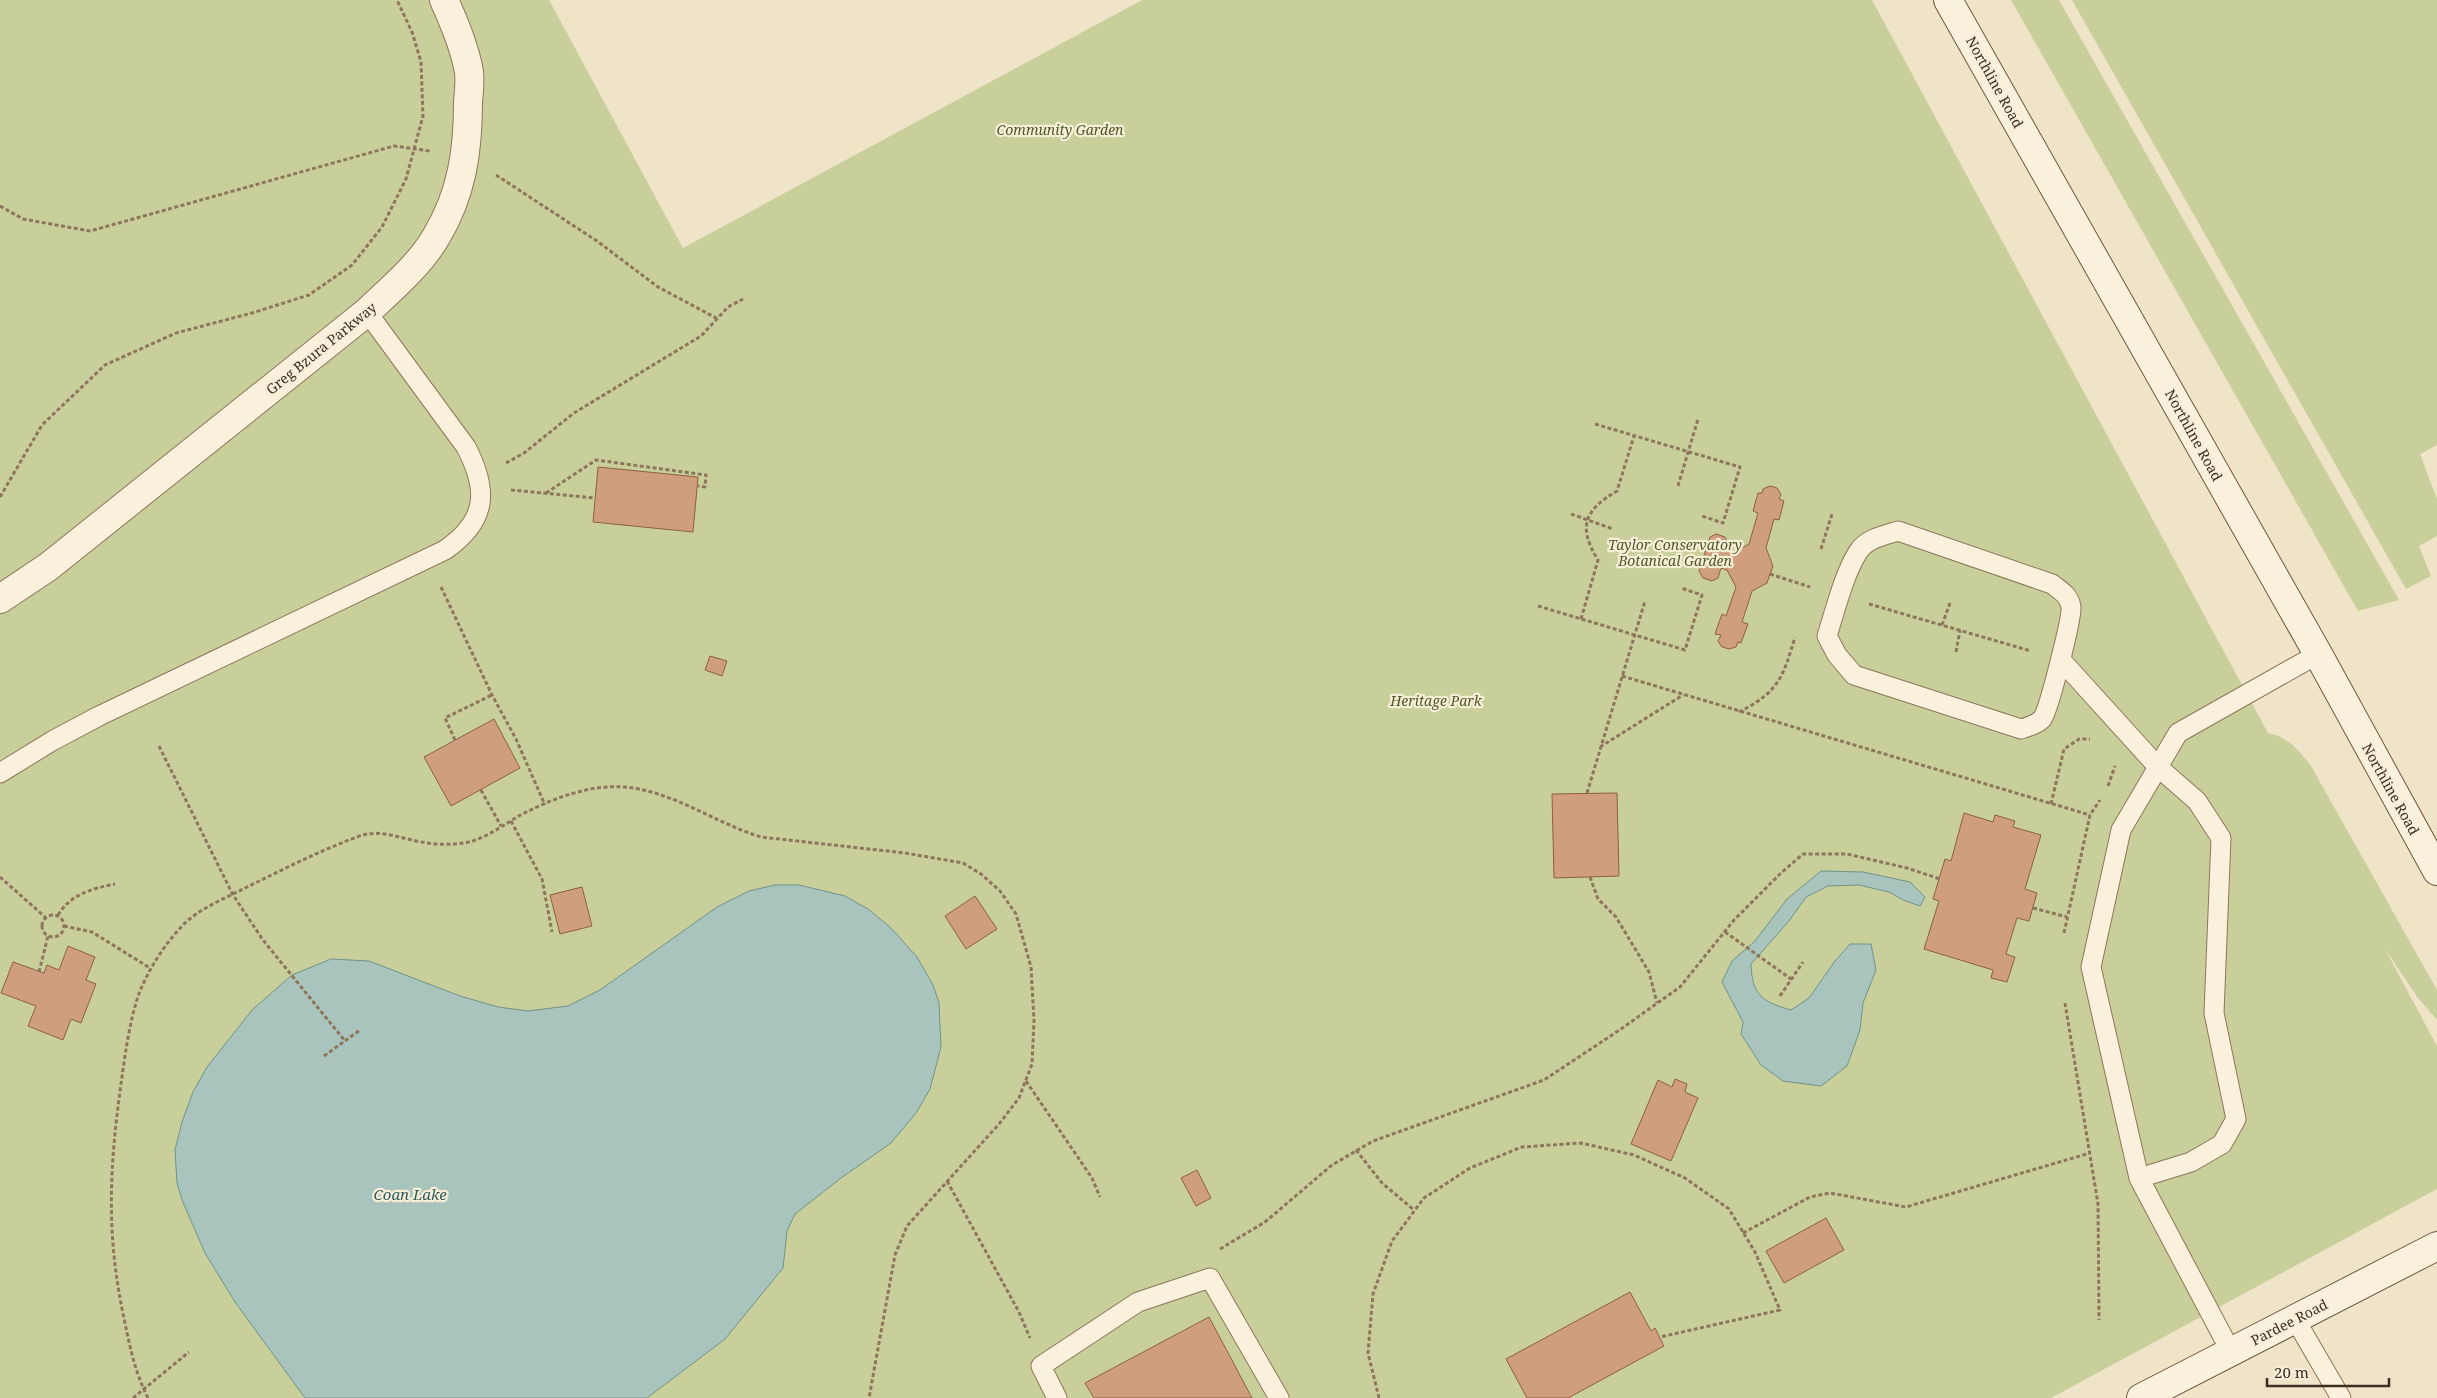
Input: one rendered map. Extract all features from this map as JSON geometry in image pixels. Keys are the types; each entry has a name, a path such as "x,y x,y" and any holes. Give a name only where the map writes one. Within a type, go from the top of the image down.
{"main road":[{"name":"Greg Bzura Parkway","path":"0,599 48,567 367,312 407,274 436,237 455,196 466,162 469,72 453,20 444,0"},
{"name":"Northline Road","path":"1948,0 2318,654 2429,838 2437,871"},
{"name":"Pardee Road","path":"2141,1398 2437,1246"}],"lane":[{"path":"0,773 52,741 99,716 428,558 460,540 476,521 481,503 480,482 466,447 367,312"},
{"path":"1898,531 2052,584 2066,594 2071,608 2061,660 2042,718 2031,726 2021,729 1854,675 1837,655 1827,636 1840,595 1858,551 1877,536 1898,531"},
{"path":"2231,1352 2139,1178 2091,967 2121,830 2178,733 2318,654"},
{"path":"2061,660 2158,767 2197,802 2221,838 2214,1012 2236,1119 2222,1144 2191,1162 2139,1178"},
{"path":"1057,1398 1041,1366 1138,1302 1210,1278 1279,1398"},
{"path":"2295,1320 2341,1398"}],"path":[{"path":"0,497 42,425 105,365 176,334 252,314 309,295 352,265 382,227 406,179 423,116 421,62 412,32 397,0"},
{"path":"0,206 23,219 90,231 394,146 414,148 445,153 501,178 597,241 658,287 718,319"},
{"path":"480,482 524,453 574,412 701,336 728,307 743,299"},
{"path":"1678,486 1698,419"},
{"path":"1596,424 1740,467 1723,523 1702,516"},
{"path":"1581,619 1598,560 1589,545 1586,527 1591,511 1601,501 1617,491 1634,436"},
{"path":"546,494 596,460 706,475 705,487 698,486"},
{"path":"480,482 546,494 595,498"},
{"path":"1571,514 1613,530"},
{"path":"1821,550 1832,514"},
{"path":"428,558 451,612 516,739 545,805"},
{"path":"1770,574 2061,660"},
{"path":"1808,595 1813,578"},
{"path":"1538,606 1686,650 1702,595 1681,588"},
{"path":"1587,793 1599,747 1645,602"},
{"path":"1942,625 1950,603"},
{"path":"1738,712 1761,701 1777,685 1787,664 1797,630"},
{"path":"1956,652 1960,630"},
{"path":"1622,676 2090,815"},
{"path":"455,740 445,718 492,695"},
{"path":"1599,747 1683,695"},
{"path":"160,746 233,895 263,940 345,1041"},
{"path":"148,1398 130,1348 116,1282 110,1212 112,1146 124,1062 139,994 150,968 185,923 200,911 290,866 360,836 372,832 415,841 447,845 475,840 570,794 596,789 623,787 652,792 738,830 761,837 905,853 963,863 981,874 1000,891 1016,914 1032,967 1034,1020 1032,1064 1019,1098 907,1226 895,1255 869,1398"},
{"path":"481,790 501,826"},
{"path":"511,821 542,879 552,932"},
{"path":"1217,1250 1265,1222 1332,1165 1356,1150 1373,1141 1544,1080 1657,1004 1680,987 1725,932 1781,872 1803,854 1847,854 1907,868 1940,879"},
{"path":"0,877 45,917"},
{"path":"1590,877 1598,899 1616,917 1649,972 1657,1004"},
{"path":"58,915 65,904 80,894 115,884"},
{"path":"2033,908 2067,916"},
{"path":"53,914 58,915 64,922 61,934 57,937 48,936 42,930 45,917 53,914"},
{"path":"64,926 92,932 150,968"},
{"path":"1725,932 1791,979"},
{"path":"39,972 48,936"},
{"path":"1780,996 1803,962"},
{"path":"324,1056 360,1030"},
{"path":"1026,1080 1092,1178 1100,1197"},
{"path":"1379,1398 1368,1353 1373,1294 1392,1241 1424,1198 1470,1168 1522,1147 1581,1143 1634,1155 1686,1178 1729,1209 1755,1252 1780,1310 1660,1337"},
{"path":"1356,1150 1382,1184 1414,1210"},
{"path":"1743,1233 1817,1196 1830,1193 1906,1207 2090,1153"},
{"path":"947,1181 1019,1312 1041,1366"},
{"path":"133,1398 189,1352"}],"green space":[{"name":"Heritage Park","path":"0,0 549,0 683,248 1142,0 1872,0 2268,733 2287,741 2311,766 2437,990 2437,1020 2418,998 2385,949 2437,1046 2437,1189 2051,1398 0,1398"},
{"path":"2011,0 2059,0 2399,600 2358,611"},
{"path":"2072,0 2437,0 2437,445 2420,454 2437,499 2437,536 2419,546 2431,576 2406,589"}],"water":[{"path":"1821,871 1863,872 1910,882 1925,897 1920,906 1903,900 1889,892 1859,885 1828,886 1806,897 1789,921 1751,964 1754,984 1761,996 1773,1004 1791,1010 1809,998 1835,961 1850,944 1871,944 1876,970 1863,1003 1860,1030 1847,1066 1821,1086 1783,1081 1761,1065 1741,1034 1743,1022 1722,982 1732,961 1755,941 1787,899"},
{"name":"Coan Lake","path":"775,885 799,885 845,896 868,909 891,928 917,957 933,985 939,1003 941,1047 930,1089 916,1113 891,1143 841,1178 795,1214 787,1231 783,1268 725,1339 647,1398 305,1398 235,1302 205,1253 182,1200 177,1183 175,1150 182,1122 193,1092 207,1067 252,1010 292,975 331,959 369,961 460,996 498,1007 528,1011 568,1006 600,990 717,907 749,891"}],"building":[{"path":"598,467 698,477 693,532 593,522"},
{"path":"1770,486 1777,488 1781,494 1779,499 1784,501 1779,520 1774,519 1766,548 1773,566 1767,583 1752,591 1742,622 1748,624 1741,643 1738,642 1736,647 1729,649 1722,647 1718,641 1721,635 1715,634 1722,614 1726,616 1736,587 1727,570 1721,568 1718,578 1712,581 1703,578 1699,571 1710,537 1716,534 1725,537 1728,544 1726,550 1733,553 1749,544 1758,513 1753,511 1758,493 1762,493 1763,489"},
{"path":"710,656 727,661 722,676 705,670"},
{"path":"494,719 520,768 451,806 424,757"},
{"path":"1617,793 1619,876 1554,878 1552,794"},
{"path":"1964,813 1993,822 1995,815 2015,821 2013,827 2041,835 2025,889 2037,893 2029,921 2017,918 2006,954 2015,957 2007,982 1991,978 1993,970 1924,949 1939,901 1933,899 1945,859 1951,861"},
{"path":"582,887 592,926 560,934 550,895"},
{"path":"975,896 997,929 966,949 945,916"},
{"path":"68,946 95,957 86,980 96,984 81,1023 71,1019 63,1040 28,1026 36,1006 1,993 13,962 44,973 47,965 59,970"},
{"path":"1675,1079 1687,1084 1685,1092 1698,1098 1671,1161 1631,1144 1658,1080 1672,1087"},
{"path":"1197,1170 1211,1198 1196,1206 1181,1178"},
{"path":"1826,1218 1844,1250 1784,1283 1766,1251"},
{"path":"1630,1292 1651,1331 1655,1328 1664,1346 1568,1398 1527,1398 1506,1359"},
{"path":"1209,1317 1252,1398 1094,1398 1085,1383"}],"park label":[{"name":"Community Garden","path":"1060,129"},
{"name":"Taylor Conservatory Botanical Garden","path":"1675,552"}]}
